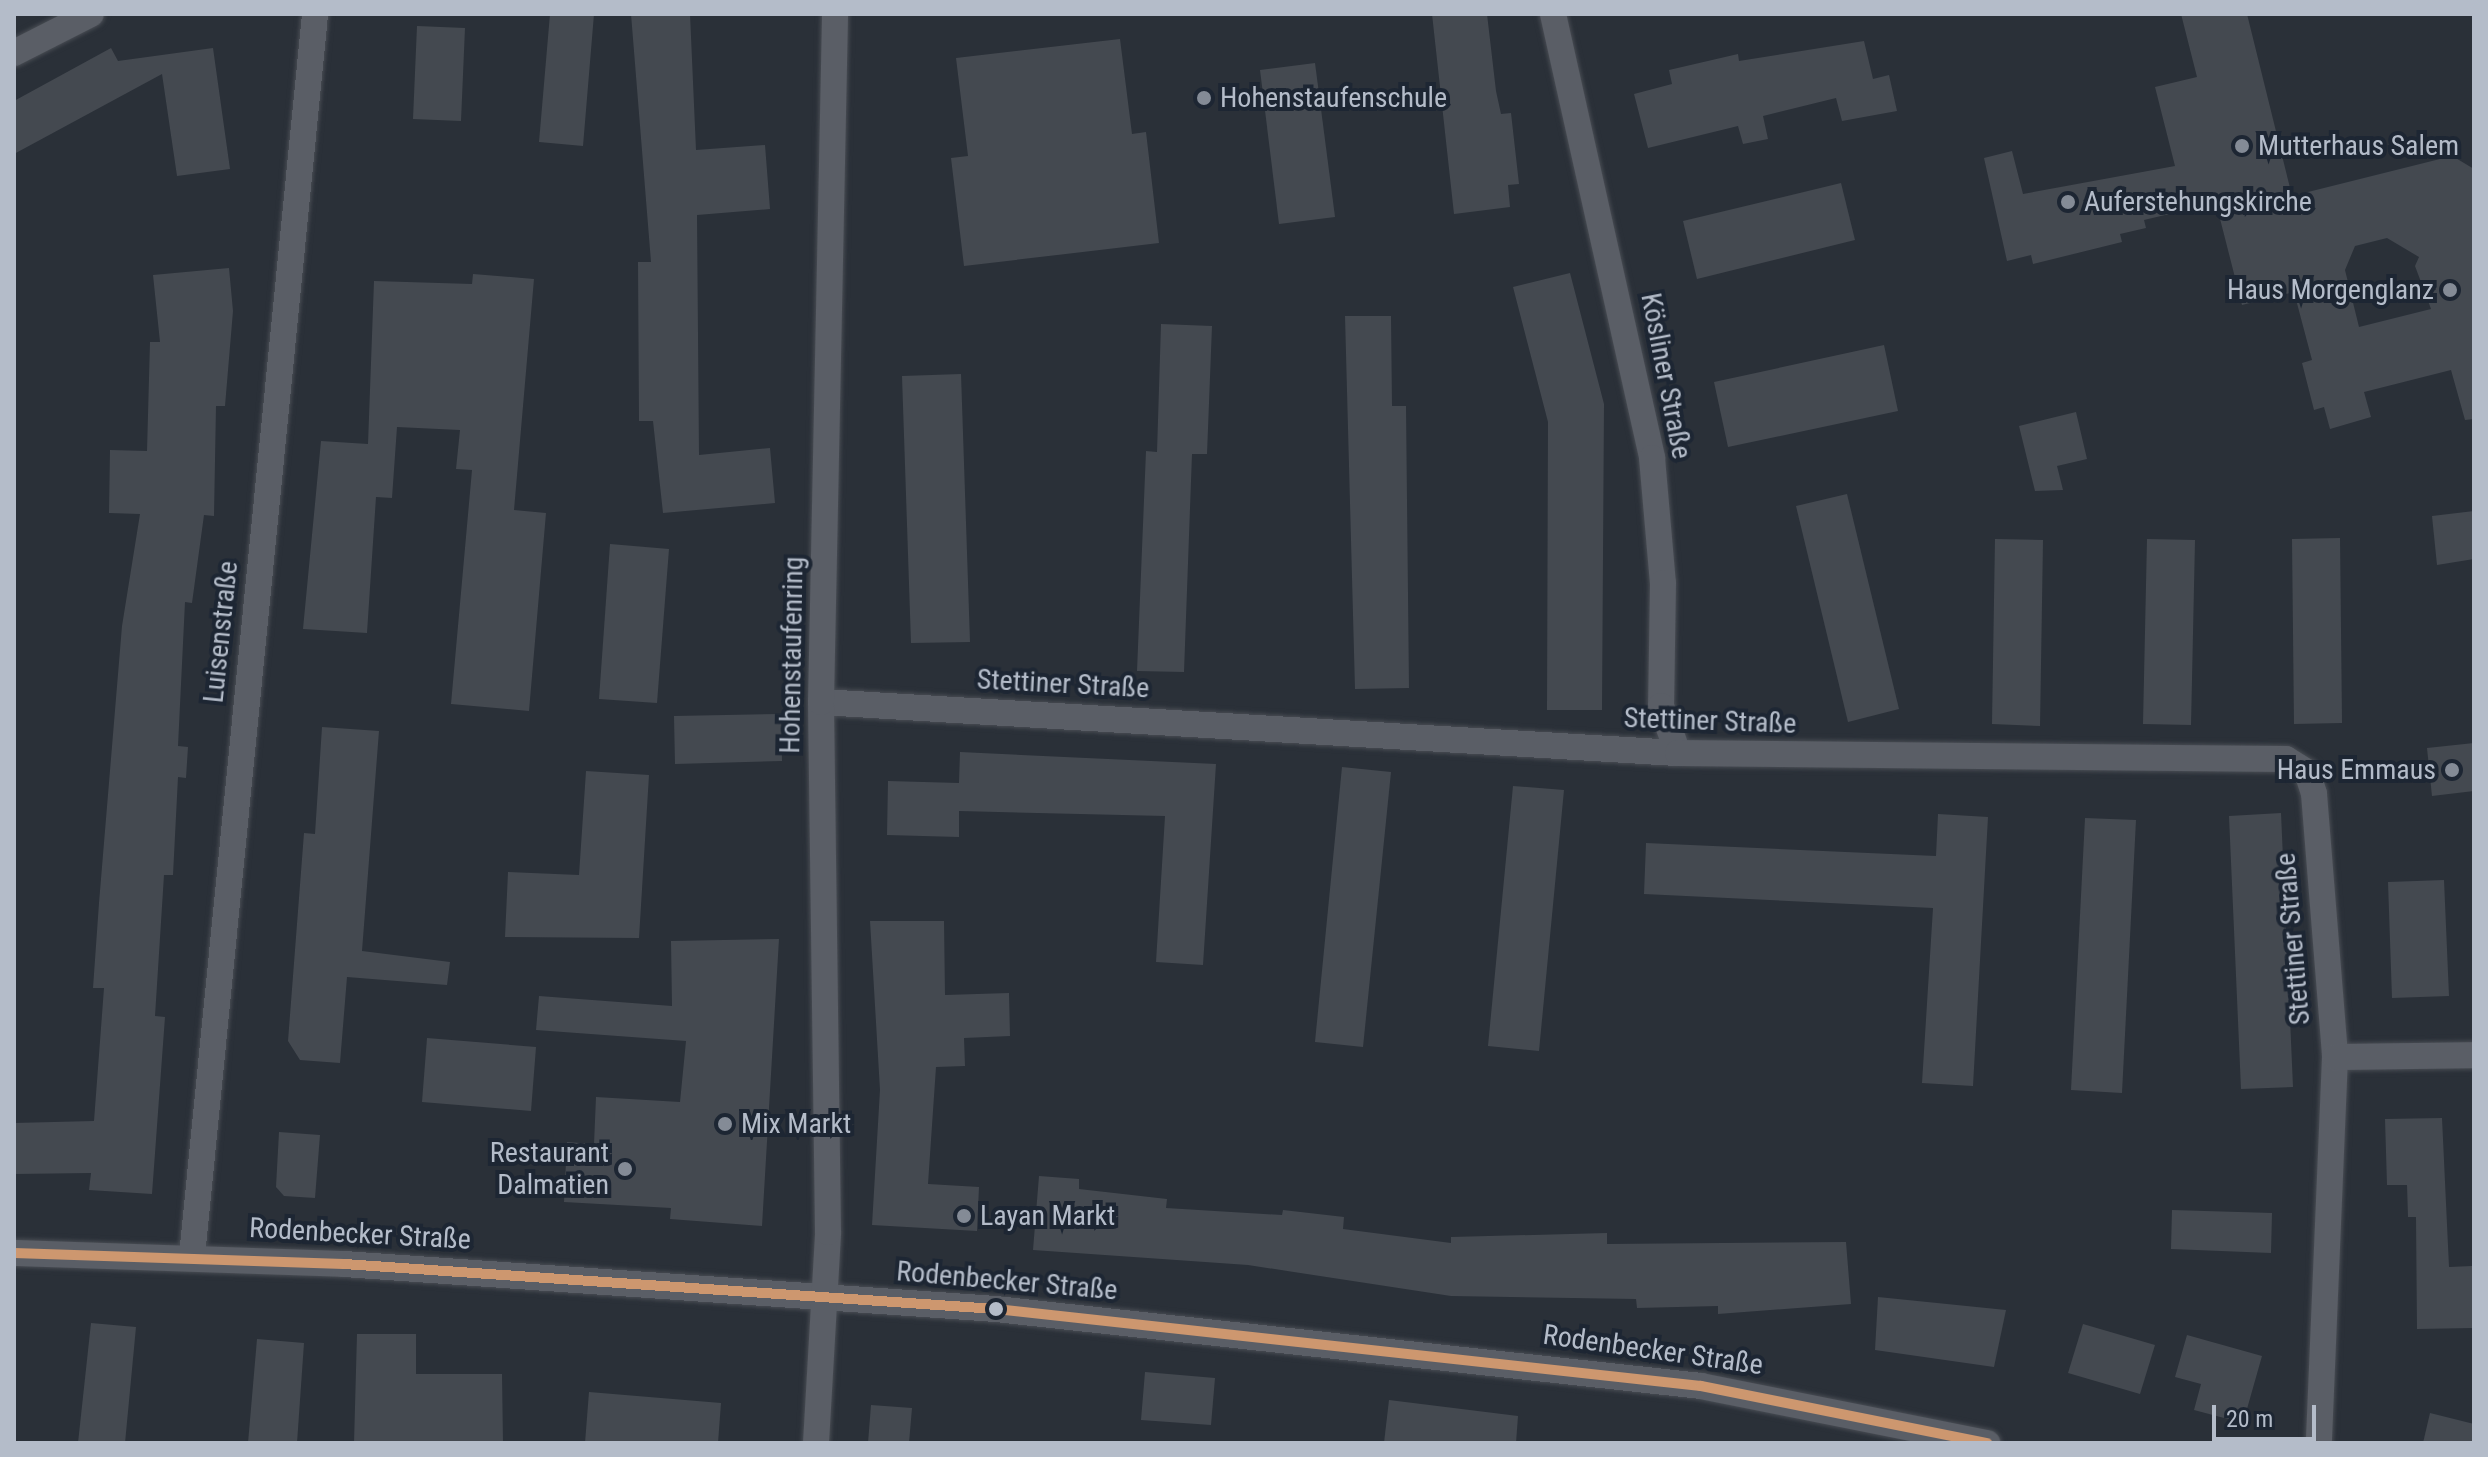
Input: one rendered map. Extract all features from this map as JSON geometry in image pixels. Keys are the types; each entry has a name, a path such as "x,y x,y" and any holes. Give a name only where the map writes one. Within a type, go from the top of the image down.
{"street":[{"path":"14,53 91,14"},
{"name":"Luisenstraße","path":"192,1256 315,14"},
{"name":"Hohenstaufenring","path":"816,1443 825,1298 821,702 835,14"},
{"name":"Kösliner Straße","path":"1553,14 1652,458 1663,583 1661,706 1678,753"},
{"name":"Stettiner Straße","path":"821,702 1678,753 1994,762 2286,759 2307,772 2314,794 2335,1057 2319,1443"},
{"name":"Stettiner Straße","path":"2335,1057 2474,1055"},
{"name":"Rodenbecker Straße","path":"14,1253 192,1256 996,1309 1701,1386 1987,1443"}],"building":[{"path":"550,14 594,14 583,146 539,142"},
{"path":"631,14 690,14 696,150 765,145 770,209 697,215 699,455 770,448 775,503 663,513 653,421 639,421 638,262 651,262"},
{"path":"1432,14 1487,14 1501,114 1511,113 1519,184 1508,185 1510,207 1454,214"},
{"path":"2181,14 2247,14 2292,196 2440,159 2444,151 2474,169 2474,419 2465,420 2451,370 2364,392 2371,417 2330,429 2324,407 2314,410 2302,363 2312,360 2294,292 2242,305 2216,203 2144,220 2146,228 2120,234 2122,242 2033,264 2031,255 2007,261 1984,158 2012,151 2023,194 2175,166 2155,87 2197,77","holes":["2387,238 2419,257 2415,266 2431,309 2359,327 2345,270 2355,246"]},
{"path":"417,26 465,28 461,121 413,119"},
{"path":"1120,39 1132,134 1146,132 1159,243 964,266 951,158 968,156 956,58"},
{"path":"1864,41 1873,79 1889,75 1897,111 1842,121 1836,98 1763,116 1768,139 1743,144 1738,126 1648,148 1634,94 1672,84 1669,70 1738,54 1739,61"},
{"path":"111,48 118,61 213,48 230,169 177,176 162,74 14,154 14,101"},
{"path":"1315,63 1335,217 1279,224 1260,70"},
{"path":"1841,183 1855,240 1697,279 1683,221"},
{"path":"229,268 233,311 225,406 216,406 214,516 204,515 192,603 185,602 178,746 188,747 186,778 178,777 173,875 164,875 155,1016 165,1017 152,1194 89,1190 91,1173 14,1174 14,1123 94,1121 104,988 93,988 99,903 122,626 140,514 109,513 110,450 147,451 150,342 160,342 153,275"},
{"path":"1570,273 1604,404 1602,710 1547,710 1548,422 1513,287"},
{"path":"473,274 534,279 514,510 546,513 529,711 451,704 472,470 456,469 460,430 397,427 392,498 376,497 367,633 303,629 321,441 368,444 374,281 472,284"},
{"path":"1345,316 1391,316 1392,406 1406,406 1409,688 1355,689"},
{"path":"1161,324 1212,326 1207,454 1192,454 1184,672 1137,671 1146,451 1157,452"},
{"path":"1884,345 1898,411 1728,447 1714,382"},
{"path":"961,374 970,642 911,643 902,376"},
{"path":"2076,412 2087,459 2057,466 2063,490 2035,491 2019,426"},
{"path":"1847,494 1899,709 1848,722 1796,506"},
{"path":"2474,511 2474,559 2437,565 2432,516"},
{"path":"2340,538 2342,723 2294,724 2292,539"},
{"path":"1995,539 2043,540 2040,726 1992,724"},
{"path":"2147,539 2195,540 2191,725 2143,724"},
{"path":"610,544 669,549 657,703 599,699"},
{"path":"781,714 782,761 675,764 674,716"},
{"path":"322,727 379,731 362,951 450,962 447,985 347,977 340,1063 300,1060 288,1041 304,833 315,834"},
{"name":"Haus Emmaus","path":"2474,743 2474,791 2432,796 2427,748"},
{"path":"960,752 1216,764 1203,965 1156,962 1165,816 959,811 959,837 887,835 888,781 959,783"},
{"path":"1342,767 1391,772 1363,1047 1315,1042"},
{"path":"586,771 649,775 639,938 505,937 508,872 579,875"},
{"path":"1513,786 1564,790 1539,1051 1488,1046"},
{"path":"2281,813 2293,1087 2241,1089 2229,816"},
{"path":"1938,814 1988,817 1973,1086 1922,1083 1933,908 1644,894 1646,843 1936,856"},
{"path":"2085,818 2136,820 2122,1093 2071,1090"},
{"path":"2444,880 2449,996 2392,998 2388,882"},
{"path":"870,921 944,921 945,995 1009,993 1010,1036 964,1038 965,1066 936,1067 928,1184 979,1187 977,1231 872,1225 880,1090"},
{"path":"779,939 762,1226 670,1219 671,1208 564,1202 567,1142 594,1144 596,1097 680,1102 686,1041 536,1030 539,996 672,1006 671,941"},
{"path":"427,1038 536,1047 531,1111 422,1102"},
{"path":"2442,1118 2449,1267 2472,1266 2473,1328 2417,1329 2416,1217 2408,1217 2407,1185 2387,1185 2385,1119"},
{"path":"279,1132 320,1135 315,1198 284,1196 276,1187"},
{"path":"1039,1176 1079,1179 1079,1189 1167,1199 1166,1208 1282,1215 1283,1210 1344,1217 1343,1229 1451,1243 1451,1237 1607,1233 1607,1244 1846,1242 1851,1304 1718,1314 1718,1306 1637,1308 1636,1299 1451,1296 1248,1265 1033,1250"},
{"path":"2172,1210 2272,1213 2271,1253 2171,1249"},
{"path":"1878,1297 2006,1310 1994,1367 1875,1350"},
{"path":"91,1323 136,1327 125,1443 78,1443"},
{"path":"2083,1324 2155,1345 2140,1394 2068,1373"},
{"path":"357,1334 416,1334 416,1374 502,1374 503,1443 354,1443"},
{"path":"2187,1335 2262,1356 2243,1423 2194,1410 2201,1384 2175,1377"},
{"path":"257,1339 304,1343 297,1443 248,1443"},
{"path":"1145,1372 1215,1378 1211,1425 1141,1420"},
{"path":"589,1392 721,1403 718,1443 585,1443"},
{"path":"1389,1400 1518,1416 1516,1443 1384,1443"},
{"path":"871,1405 912,1408 909,1443 868,1443"},
{"path":"2430,1413 2474,1424 2474,1443 2423,1443"}],"transit line":[{"path":"14,1253 344,1264 996,1309 1701,1386 1987,1443"}],"place":[{"name":"Hohenstaufenschule","path":"1204,98"},
{"name":"Mutterhaus Salem","path":"2242,146"},
{"name":"Auferstehungskirche","path":"2068,202"},
{"name":"Haus Morgenglanz","path":"2450,290"},
{"name":"Haus Emmaus","path":"2452,770"},
{"name":"Mix Markt","path":"725,1124"},
{"name":"Restaurant Dalmatien","path":"625,1169"},
{"name":"Layan Markt","path":"964,1216"}]}
